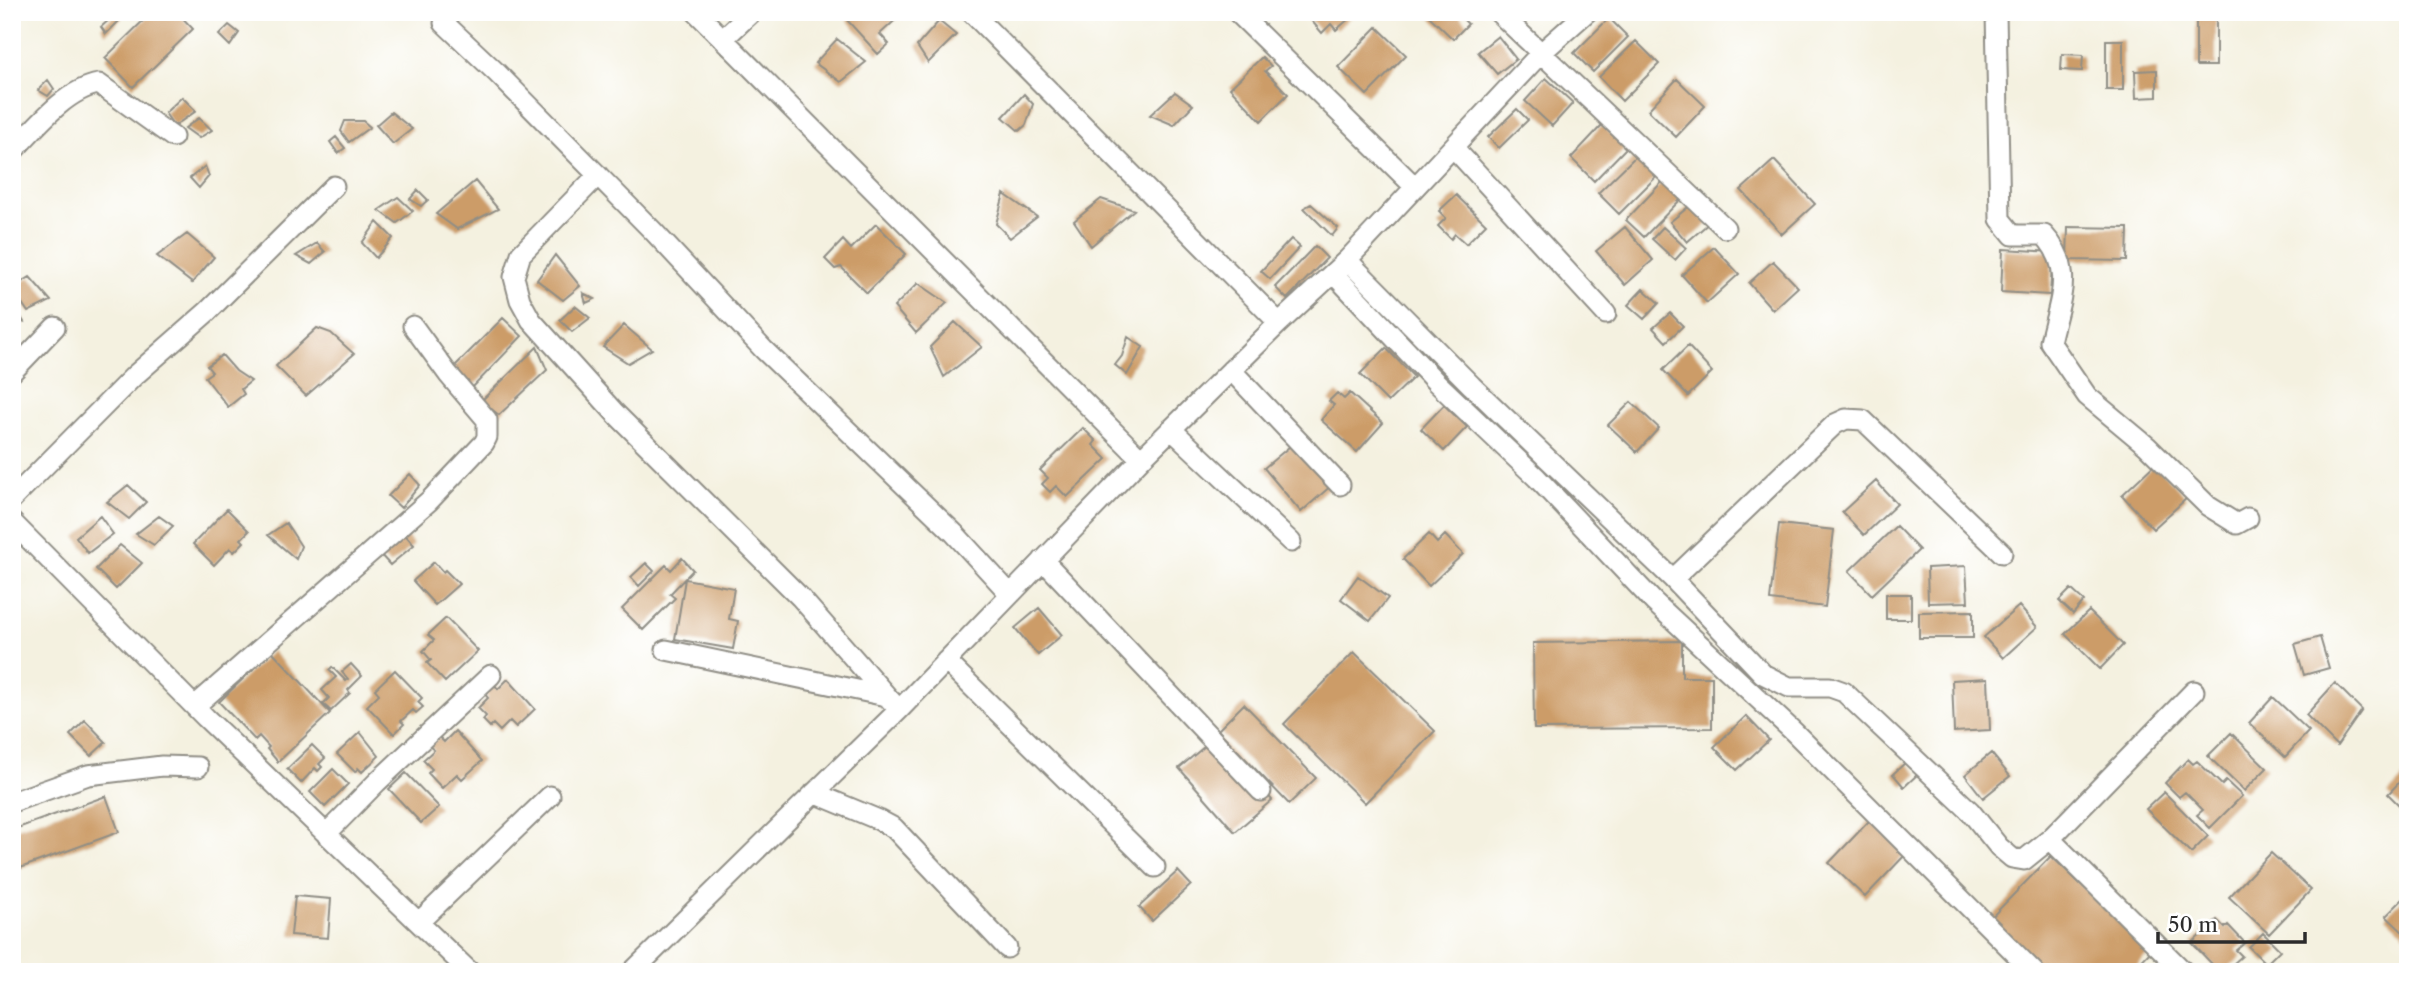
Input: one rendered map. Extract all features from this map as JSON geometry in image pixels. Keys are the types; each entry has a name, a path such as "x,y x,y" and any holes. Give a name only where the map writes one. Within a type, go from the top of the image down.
{"street":[{"path":"696,12 1141,459"},
{"path":"723,39 752,12"},
{"path":"971,12 1279,323"},
{"path":"1237,12 1415,187"},
{"path":"1498,12 1725,228"},
{"path":"632,972 814,793 893,703 946,661 1171,429 1340,267 1540,54 1587,12"},
{"path":"1996,12 2000,219 2013,235 2044,235 2057,250 2064,277 2050,342 2087,396 2147,446 2208,506 2237,524 2248,518"},
{"path":"444,23 598,175 764,350 954,533 1010,594"},
{"path":"12,152 69,98 86,86 99,84 173,137"},
{"path":"1453,147 1606,314"},
{"path":"598,175 521,254 514,277 520,300 531,320 606,402 800,597 893,703"},
{"path":"12,499 134,376 207,312 334,186"},
{"path":"1340,267 1490,404 1673,579 1763,674 1783,686 1830,687 1844,692 1970,811 2000,848 2012,858 2024,860 2050,839 2194,691"},
{"path":"1340,267 1436,382 1537,478 1654,602 1794,732 2034,972"},
{"path":"195,706 429,501 484,443 487,437 487,420 448,374 413,326"},
{"path":"12,372 55,327"},
{"path":"1231,370 1340,485"},
{"path":"1673,579 1835,424 1853,418 1863,420 2002,552"},
{"path":"1171,429 1291,542"},
{"path":"12,522 195,706 470,972"},
{"path":"1043,560 1261,791"},
{"path":"666,650 893,703"},
{"path":"946,661 1155,867"},
{"path":"326,834 377,782 491,676"},
{"path":"12,802 88,775 162,766 198,766"},
{"path":"814,793 894,828 1007,948"},
{"path":"419,922 550,796"},
{"path":"2050,839 2184,972"}],"building":[{"path":"118,12 122,18 106,34 101,27"},
{"path":"152,12 177,12 193,29 133,87 105,58"},
{"path":"855,12 904,12 880,34 889,44 878,54 847,20"},
{"path":"1304,12 1350,12 1347,15 1350,18 1336,30 1331,24 1322,33"},
{"path":"1431,12 1456,12 1468,24 1453,39 1428,15"},
{"path":"1609,18 1628,37 1593,72 1574,53"},
{"path":"2196,18 2216,18 2216,66 2196,66"},
{"path":"939,21 956,35 928,63 917,46"},
{"path":"229,25 239,33 230,46 219,35"},
{"path":"1377,27 1406,55 1367,95 1338,67"},
{"path":"1498,36 1516,59 1497,74 1478,52"},
{"path":"837,39 866,62 841,82 815,63"},
{"path":"2106,40 2123,40 2123,90 2106,90"},
{"path":"1636,41 1659,64 1622,101 1599,77"},
{"path":"2062,54 2083,55 2082,71 2061,70"},
{"path":"1262,57 1271,66 1265,71 1288,94 1261,121 1230,88"},
{"path":"2157,70 2157,97 2136,98 2135,71"},
{"path":"1546,78 1573,103 1552,126 1525,101"},
{"path":"1677,79 1705,106 1676,137 1648,110"},
{"path":"48,80 54,89 48,96 38,90"},
{"path":"1175,92 1193,105 1174,125 1150,115"},
{"path":"1024,94 1033,104 1026,125 1019,131 1003,117"},
{"path":"182,97 196,111 174,126 165,113"},
{"path":"1517,109 1528,120 1499,148 1488,137"},
{"path":"391,112 412,129 393,144 376,125"},
{"path":"199,118 212,130 199,138 185,128"},
{"path":"345,121 363,121 370,127 349,142 341,131"},
{"path":"1602,125 1626,148 1594,181 1571,158"},
{"path":"336,137 345,148 338,153 330,142"},
{"path":"1637,155 1658,175 1619,214 1598,193"},
{"path":"1774,160 1815,204 1782,234 1741,190"},
{"path":"205,166 209,176 199,188 190,178"},
{"path":"1664,180 1683,197 1644,237 1626,220"},
{"path":"475,181 498,209 457,229 436,214"},
{"path":"418,190 428,200 421,206 410,199"},
{"path":"1004,194 1037,217 1010,238 996,224"},
{"path":"1456,195 1486,224 1466,244 1455,234 1451,239 1438,226 1446,218 1439,211"},
{"path":"398,197 413,211 397,223 379,210"},
{"path":"1101,199 1134,210 1091,246 1074,221"},
{"path":"1311,204 1338,228 1332,236 1304,208"},
{"path":"1692,204 1709,223 1687,242 1670,222"},
{"path":"377,222 393,238 376,258 362,243"},
{"path":"876,224 906,254 867,293 841,267 835,269 825,259 843,240 851,249"},
{"path":"1625,227 1653,260 1625,285 1596,251"},
{"path":"1663,227 1686,248 1675,260 1652,239"},
{"path":"2068,227 2128,228 2127,261 2067,260"},
{"path":"187,234 214,257 192,283 157,256"},
{"path":"1291,239 1300,247 1270,279 1261,271"},
{"path":"317,243 325,252 311,264 296,256"},
{"path":"1315,246 1327,258 1287,299 1275,287"},
{"path":"1714,247 1739,274 1707,303 1682,275"},
{"path":"2003,249 2053,252 2050,295 2001,292"},
{"path":"555,255 580,286 563,300 537,280"},
{"path":"1773,261 1798,287 1773,310 1749,283"},
{"path":"30,277 51,301 28,312 12,288"},
{"path":"918,283 947,303 916,333 894,307"},
{"path":"1643,289 1659,303 1644,319 1628,305"},
{"path":"583,293 595,299 586,303"},
{"path":"12,303 24,322 12,327"},
{"path":"575,306 590,318 572,332 560,320"},
{"path":"1670,313 1683,326 1666,342 1653,328"},
{"path":"503,318 522,336 471,389 452,369"},
{"path":"955,322 982,347 944,377 930,347"},
{"path":"624,325 652,349 628,363 603,347"},
{"path":"317,328 331,333 354,354 306,396 276,366"},
{"path":"1128,337 1143,347 1127,375 1115,365 1122,356"},
{"path":"1688,346 1712,372 1688,396 1663,370"},
{"path":"537,347 547,370 499,415 481,401"},
{"path":"1386,348 1414,377 1388,402 1360,374"},
{"path":"222,355 236,371 251,381 241,389 244,394 228,407 205,377 212,372 207,366"},
{"path":"1337,393 1344,399 1350,393 1383,423 1357,452 1321,420 1334,405 1329,401"},
{"path":"1631,402 1659,428 1637,452 1608,425"},
{"path":"1444,405 1467,427 1444,451 1421,429"},
{"path":"1083,428 1096,441 1093,445 1107,459 1067,497 1056,486 1050,492 1042,484 1048,478 1040,470"},
{"path":"1295,442 1332,485 1301,512 1264,468"},
{"path":"2155,464 2187,498 2153,529 2122,495"},
{"path":"410,474 420,485 401,508 388,496"},
{"path":"1876,481 1897,504 1864,535 1842,512"},
{"path":"128,485 146,502 129,519 107,502"},
{"path":"227,509 249,531 241,539 244,542 234,552 230,548 214,565 193,544"},
{"path":"100,516 113,534 88,553 76,537"},
{"path":"159,516 173,526 154,545 136,534"},
{"path":"286,523 301,546 296,559 268,535"},
{"path":"1779,524 1834,530 1825,607 1770,600"},
{"path":"1896,526 1919,550 1872,595 1849,571"},
{"path":"403,532 414,545 390,565 379,553"},
{"path":"1429,534 1437,543 1445,535 1463,554 1429,586 1403,559"},
{"path":"120,545 142,563 116,589 96,569"},
{"path":"682,558 693,570 670,594 675,598 643,630 622,609 666,565 671,570"},
{"path":"434,562 459,584 435,605 413,581"},
{"path":"646,563 654,571 639,586 631,577"},
{"path":"1966,566 1968,602 1928,603 1927,568"},
{"path":"1358,576 1388,598 1370,621 1341,599"},
{"path":"685,579 734,588 729,619 738,621 733,649 675,639"},
{"path":"2071,589 2084,601 2073,614 2059,601"},
{"path":"1886,594 1911,594 1911,619 1886,619"},
{"path":"2019,606 2037,627 2003,658 1984,637"},
{"path":"1039,608 1062,635 1038,655 1015,628"},
{"path":"1973,611 1973,638 1919,638 1919,612"},
{"path":"2089,611 2123,645 2100,669 2065,634"},
{"path":"446,618 478,651 445,682 427,663 431,660 423,651 434,640 428,635"},
{"path":"2320,637 2329,668 2304,675 2295,644"},
{"path":"1682,641 1682,677 1712,677 1712,728 1534,729 1533,643"},
{"path":"272,651 330,713 278,762 259,736 255,740 219,702"},
{"path":"1354,652 1435,731 1365,803 1284,724"},
{"path":"351,664 362,676 348,690 350,693 331,711 323,704 329,698 322,690 336,677 329,670 332,667 346,681 348,679 342,672"},
{"path":"395,670 422,698 418,702 423,707 416,713 413,710 401,721 404,724 394,734 367,706 379,694 375,689"},
{"path":"1988,678 1990,730 1954,732 1952,680"},
{"path":"508,679 535,709 516,727 510,721 500,731 483,720 486,716 478,708 488,698 484,693 494,684 498,689"},
{"path":"2335,683 2362,710 2337,746 2306,715"},
{"path":"2273,697 2309,731 2285,757 2249,723"},
{"path":"1244,704 1316,778 1289,804 1218,730"},
{"path":"1746,716 1769,740 1737,770 1714,747"},
{"path":"85,720 106,742 91,756 70,735"},
{"path":"455,731 482,761 462,779 457,774 442,788 428,773 432,769 423,760 434,750 429,746 439,737 444,742"},
{"path":"360,732 379,756 362,772 358,768 355,772 337,754"},
{"path":"2231,733 2267,768 2244,791 2208,756"},
{"path":"1217,736 1272,800 1235,832 1179,768"},
{"path":"312,745 325,758 319,764 322,767 318,771 315,768 301,783 287,769"},
{"path":"1991,753 2010,776 1983,798 1965,775"},
{"path":"2188,759 2193,764 2197,761 2222,785 2226,781 2242,796 2210,828 2197,815 2203,810 2185,792 2179,797 2165,783"},
{"path":"1906,762 1918,774 1904,787 1893,774"},
{"path":"333,769 348,784 325,807 310,792"},
{"path":"406,773 439,807 421,823 389,789"},
{"path":"2408,773 2408,814 2388,794"},
{"path":"2164,792 2208,836 2191,853 2146,809"},
{"path":"106,796 119,832 12,871 12,830"},
{"path":"1870,820 1906,854 1865,897 1829,863"},
{"path":"2271,853 2311,890 2269,934 2229,897"},
{"path":"2051,856 2151,951 2131,972 2030,972 1983,926"},
{"path":"1178,871 1191,885 1152,921 1139,907"},
{"path":"2408,894 2408,937 2386,916"},
{"path":"295,896 331,899 328,938 291,935"},
{"path":"2217,920 2225,928 2228,925 2245,943 2236,950 2242,956 2224,972 2206,972 2213,965 2192,943"},
{"path":"2263,933 2280,950 2266,964 2249,947"},
{"path":"1991,963 2000,972 1982,972"}]}
